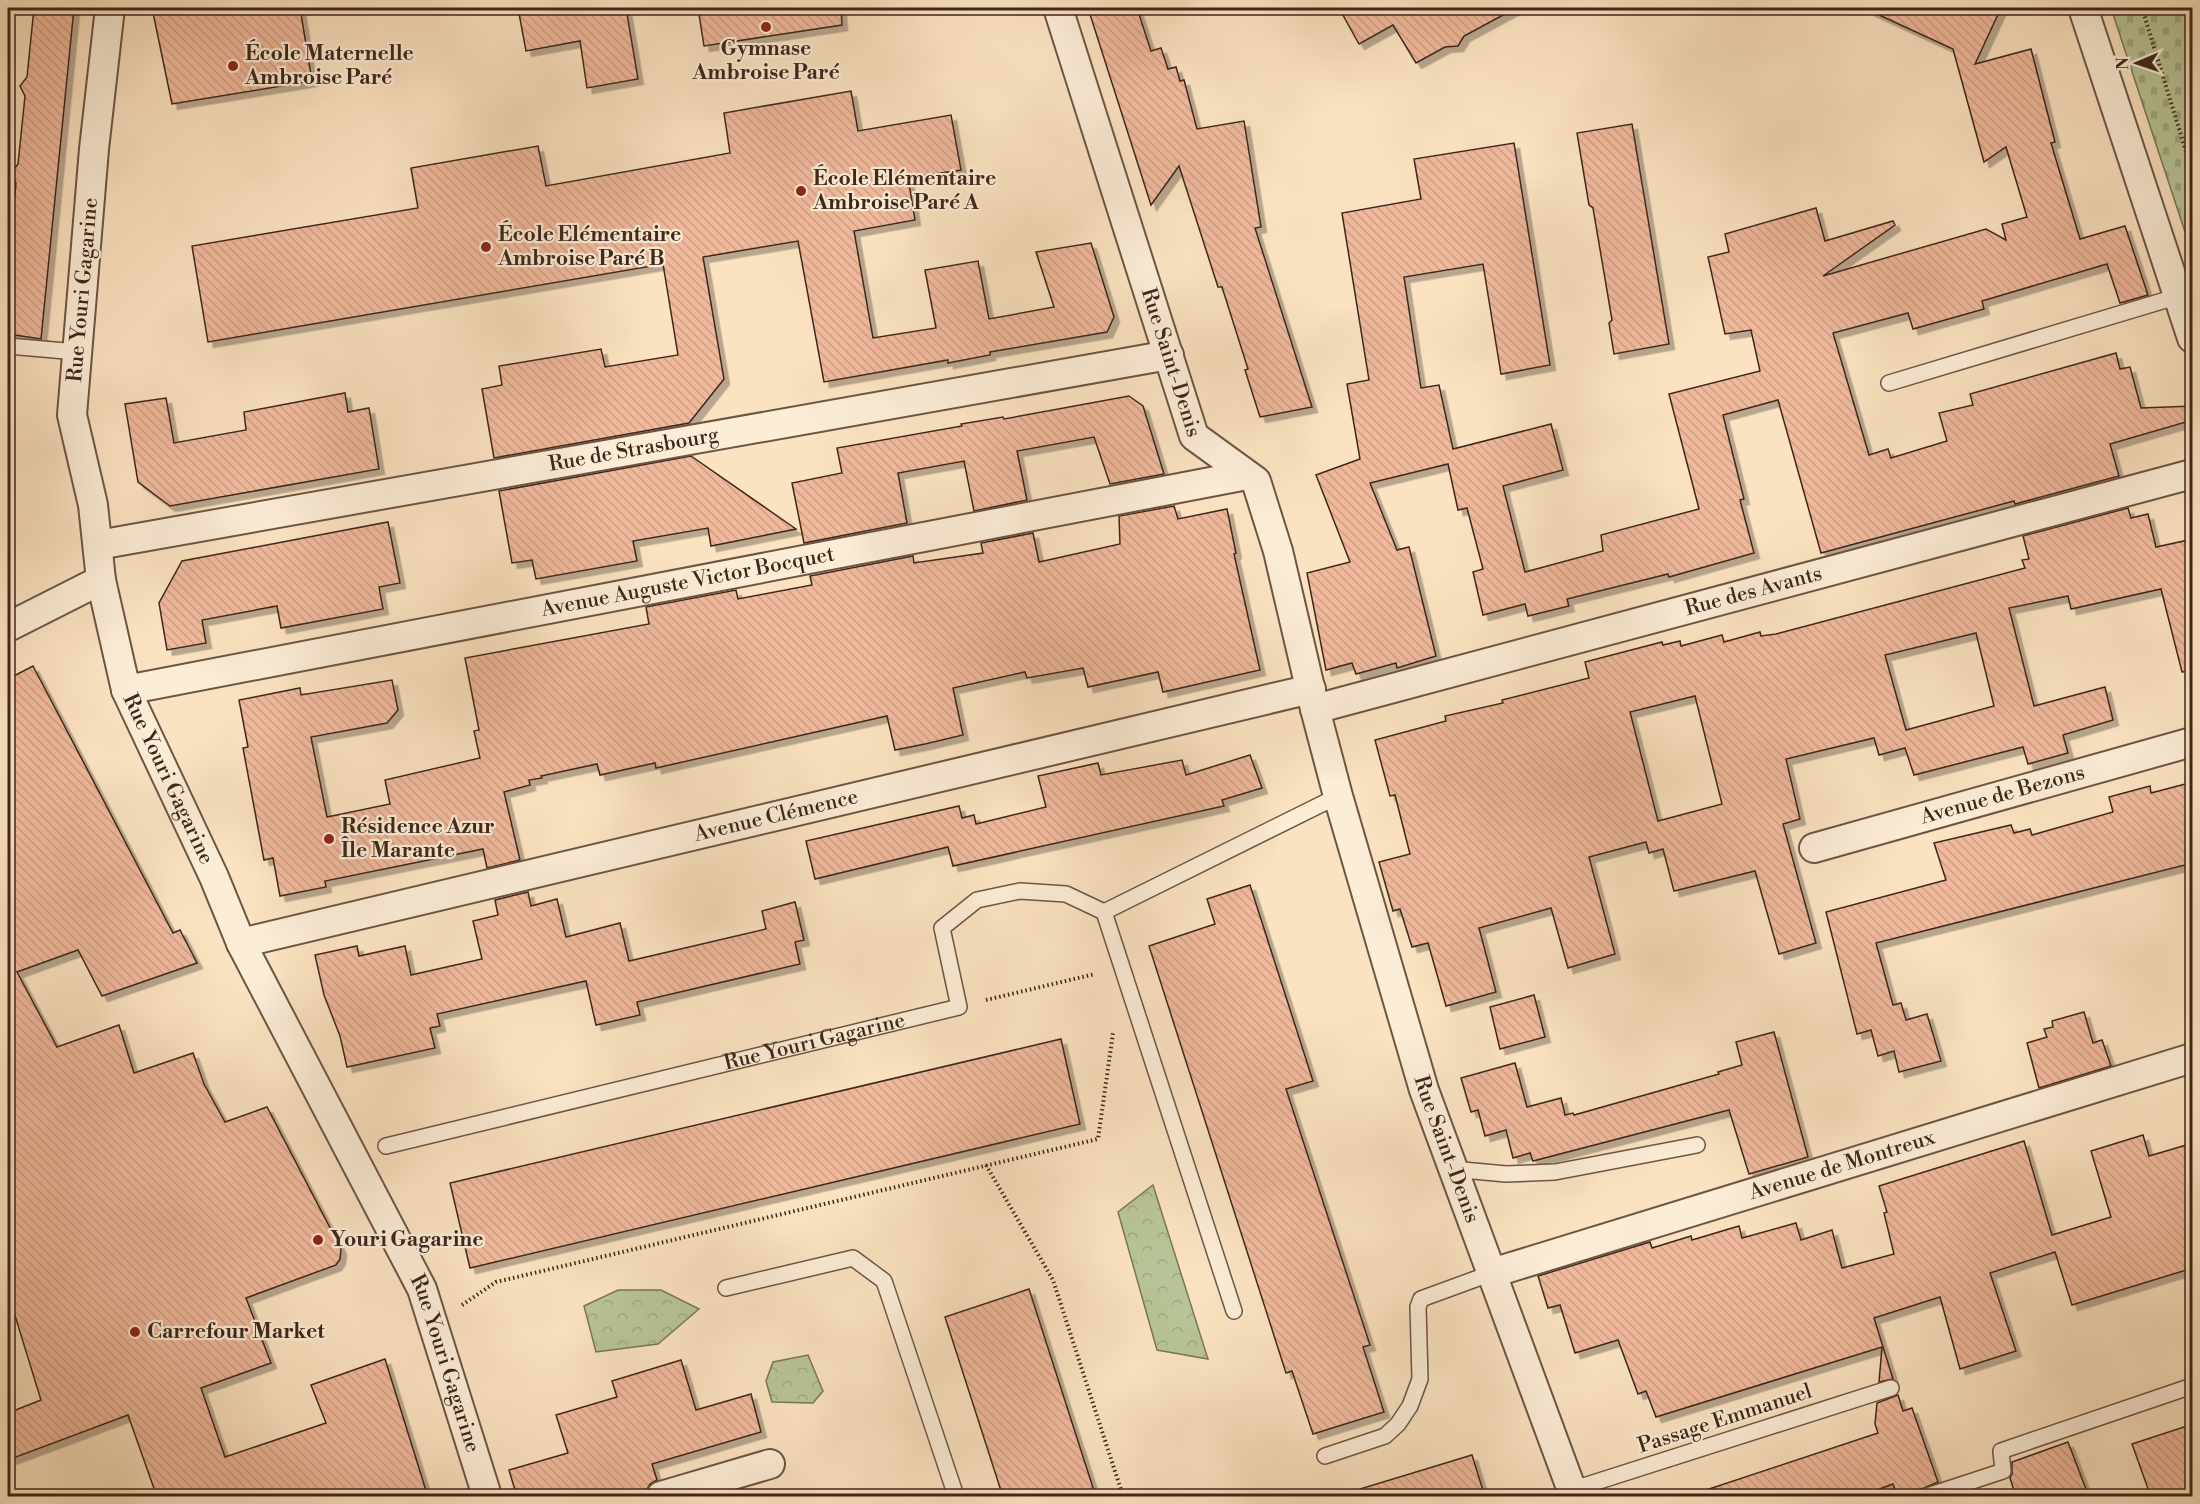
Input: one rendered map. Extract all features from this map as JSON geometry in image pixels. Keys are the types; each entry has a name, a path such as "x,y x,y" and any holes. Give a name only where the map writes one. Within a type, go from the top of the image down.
{"street":[{"name":"Rue Youri Gagarine","path":"110,8 94,149 72,415 93,505 101,580 126,690 242,943 422,1289 487,1497"},
{"name":"Rue Saint-Denis","path":"1058,8 1194,436 1256,481 1278,551 1338,796 1424,1090 1573,1493"},
{"path":"2083,8 2193,338"},
{"name":"Rue de Strasbourg","path":"98,545 1169,355"},
{"name":"Rue des Avants","path":"1313,699 2193,474"},
{"name":"Avenue Auguste Victor Bocquet","path":"126,690 1247,475"},
{"path":"8,627 101,580"},
{"name":"Avenue Clémence","path":"242,943 1313,699"},
{"name":"Avenue de Bezons","path":"1814,848 2193,742"},
{"name":"Avenue de Montreux","path":"1492,1273 2193,1058"},
{"path":"661,1497 770,1464"}],"lane":[{"path":"1889,383 2179,296"},
{"path":"8,346 77,352"},
{"path":"1104,912 1338,796"},
{"path":"959,1007 942,928 977,900 1020,891 1066,894 1104,912 1234,1311"},
{"name":"Rue Youri Gagarine","path":"386,1146 959,1007"},
{"path":"1452,1169 1506,1174 1555,1172 1697,1145"},
{"path":"726,1288 853,1258 884,1281 956,1497"},
{"path":"1325,1456 1385,1436 1398,1424 1410,1406 1420,1379 1418,1307 1421,1299 1492,1273"},
{"path":"1927,1497 2003,1471 2001,1451 2193,1386"},
{"name":"Passage Emmanuel","path":"1573,1493 1891,1388"}],"path":[{"path":"2142,8 2193,171"},
{"path":"959,1007 1122,967"},
{"path":"433,1323 496,1282 1098,1139 1114,1024"},
{"path":"986,1165 1053,1280 1123,1497"}],"green space":[{"path":"2111,8 2192,8 2192,253"},
{"path":"1153,1185 1208,1359 1157,1350 1118,1212"},
{"path":"618,1290 661,1290 699,1309 658,1344 596,1352 584,1306"},
{"path":"808,1355 823,1391 813,1403 772,1402 766,1381 773,1362"}],"building":[{"path":"34,8 74,8 41,339 8,334 8,256 16,183 12,172 18,164 25,96 20,86 27,77"},
{"path":"152,8 300,8 312,81 172,104"},
{"path":"518,8 626,8 638,79 587,88 580,41 526,51"},
{"name":"Gymnase Ambroise Paré","path":"698,8 841,8 842,25 704,46"},
{"path":"1088,8 1137,8 1151,51 1161,48 1168,69 1176,67 1180,81 1184,80 1197,129 1244,121 1261,227 1255,228 1312,407 1260,417 1245,370 1248,369 1222,287 1218,287 1179,166 1151,205"},
{"path":"1339,8 1516,8 1464,36 1458,46 1445,47 1416,63 1393,25 1359,44"},
{"path":"1864,8 2001,8 1975,64 2031,49 2055,142 2051,143 2080,239 2125,226 2148,295 2120,303 2107,264 1982,301 1984,309 1913,329 1908,313 1833,333 1869,455 1888,449 1891,458 1947,441 1939,413 1973,405 1970,394 2116,353 2120,369 2130,367 2141,408 2193,406 2193,420 2110,444 2119,476 2015,504 2014,501 1821,553 1778,400 1723,415 1744,499 1740,500 1754,553 1669,577 1668,574 1567,599 1569,606 1528,616 1525,604 1483,615 1473,572 1483,569 1467,508 1458,510 1448,464 1370,483 1397,550 1409,547 1436,656 1397,668 1396,663 1356,674 1352,663 1326,670 1307,573 1350,562 1316,475 1360,459 1347,384 1369,380 1342,213 1421,199 1414,159 1514,143 1550,365 1501,374 1483,264 1404,277 1421,388 1439,385 1453,449 1551,424 1563,470 1503,486 1525,572 1603,551 1601,535 1699,509 1669,394 1760,371 1751,330 1725,334 1708,257 1729,252 1725,234 1816,208 1825,241 1893,221 1895,225 1823,276 1986,229 2006,240 2002,224 2027,217 2006,147 1984,162 1953,49"},
{"path":"851,91 858,131 951,115 961,170 908,178 915,220 854,231 873,338 936,328 925,270 978,261 989,319 1054,307 1036,252 1091,243 1114,317 1107,332 990,352 990,355 948,363 948,360 824,382 798,241 703,257 724,379 689,423 494,458 482,389 502,385 499,366 601,349 605,367 678,355 663,264 208,342 192,246 418,208 411,168 538,146 546,186 730,153 724,113"},
{"path":"1632,124 1669,344 1614,354 1609,323 1612,320 1593,208 1589,205 1577,133"},
{"path":"345,393 348,412 369,408 379,469 170,506 138,482 125,404 166,398 174,443 246,430 244,412"},
{"path":"1129,396 1143,406 1164,474 1110,484 1094,437 1017,451 1027,500 974,511 964,461 898,473 907,523 804,543 792,483 842,473 837,448 962,426 961,424 1003,417 1004,419"},
{"path":"691,456 796,529 711,546 708,528 633,541 637,561 536,579 532,560 512,563 499,491"},
{"path":"1174,506 1178,519 1227,509 1236,553 1234,554 1260,670 1163,692 1158,672 1088,687 1083,668 1027,678 1025,672 953,688 963,735 925,744 895,750 887,716 656,768 655,763 600,775 597,764 541,776 542,778 529,780 530,785 504,792 520,860 487,868 483,849 325,881 326,887 280,896 273,858 264,860 243,748 248,747 239,700 300,688 301,695 392,680 398,710 387,723 311,737 327,817 390,804 385,780 480,758 474,731 479,730 465,658 649,624 646,607 736,590 738,599 812,585 810,576 913,556 914,563 983,553 981,543 1033,533 1039,562 1120,544 1119,516"},
{"path":"2128,508 2131,518 2148,514 2156,547 2193,539 2193,671 2182,672 2161,589 2071,609 2068,596 2009,608 2034,706 2105,687 2113,720 2063,735 2068,753 2028,764 2023,747 1914,775 1905,748 1879,755 1874,738 1786,759 1800,819 1783,824 1816,943 1779,954 1755,871 1674,891 1663,849 1649,853 1646,842 1589,857 1615,954 1568,968 1551,908 1479,928 1496,992 1446,1006 1428,943 1412,947 1400,909 1393,911 1379,862 1410,854 1395,795 1390,796 1375,740 1446,721 1445,716 1503,703 1502,700 1589,678 1585,662 1662,642 1663,645 1680,641 1681,646 1722,635 1724,642 1760,632 1761,636 1776,634 2025,568 2022,560 2029,559 2023,536","holes":["1976,633 1994,706 1906,730 1885,655","1695,696 1722,804 1658,821 1630,712"]},
{"path":"388,522 400,583 379,587 383,609 281,628 277,606 202,620 206,643 167,650 159,603 182,561"},
{"path":"33,666 173,933 180,930 197,963 102,996 78,950 17,972 57,1047 119,1025 134,1073 193,1053 204,1084 225,1122 267,1107 341,1249 340,1259 336,1265 246,1298 271,1363 201,1388 225,1457 326,1423 311,1385 385,1359 428,1497 157,1497 128,1415 8,1460 8,1413 41,1400 8,1293 8,679"},
{"path":"1250,755 1262,788 1222,800 1224,806 953,866 948,847 815,879 806,841 959,806 962,818 974,815 976,824 1046,807 1038,776 1098,763 1101,775 1182,760 1186,775"},
{"path":"2193,782 2193,863 1876,943 1893,1005 1901,1003 1906,1020 1927,1014 1941,1061 1899,1072 1894,1051 1878,1056 1871,1030 1857,1034 1826,912 1946,880 1934,843 2011,825 2014,833 2030,829 2032,835 2113,812 2109,797 2150,786 2151,793"},
{"path":"1250,885 1313,1081 1286,1089 1370,1345 1363,1347 1384,1412 1313,1434 1292,1371 1286,1373 1149,946 1215,924 1207,899"},
{"path":"528,892 531,906 557,899 566,937 620,923 629,961 766,929 762,911 795,902 804,940 795,942 800,964 637,1002 640,1015 596,1025 586,981 437,1014 440,1026 430,1028 435,1048 347,1067 340,1036 324,995 315,955 357,946 359,956 405,946 411,975 482,959 473,921 498,915 495,900"},
{"path":"1534,995 1545,1037 1500,1049 1490,1007"},
{"path":"2084,1012 2093,1043 2102,1040 2111,1066 2039,1088 2027,1043 2047,1037 2044,1029 2053,1027 2052,1021"},
{"path":"1774,1032 1808,1157 1749,1174 1729,1110 1533,1161 1530,1153 1513,1158 1506,1130 1485,1136 1478,1110 1471,1112 1461,1078 1515,1063 1527,1107 1561,1098 1565,1115 1573,1113 1574,1115 1719,1074 1718,1072 1742,1065 1736,1042"},
{"path":"1061,1039 1080,1124 470,1268 450,1183"},
{"path":"2143,1135 2149,1156 2193,1143 2193,1268 2072,1305 2055,1252 1990,1273 2016,1351 1960,1369 1940,1297 1874,1318 1893,1379 1879,1382 1882,1347 1656,1417 1646,1391 1638,1394 1618,1340 1575,1353 1560,1305 1548,1308 1538,1276 1650,1242 1652,1248 1691,1236 1692,1240 1739,1226 1742,1238 1796,1223 1801,1240 1832,1230 1842,1268 1894,1254 1884,1213 1887,1212 1879,1186 2024,1141 2052,1235 2111,1217 2091,1151"},
{"path":"1029,1289 1096,1497 1003,1497 945,1317"},
{"path":"681,1360 696,1410 751,1394 761,1432 652,1464 657,1480 650,1484 646,1491 627,1497 517,1497 509,1470 568,1453 556,1415 617,1397 612,1381"},
{"path":"1898,1395 1903,1411 1912,1408 1938,1482 1903,1497 1898,1497 1893,1484 1858,1497 1704,1497 1703,1491 1878,1433 1875,1424 1877,1403"},
{"path":"2193,1424 2193,1497 2151,1497 2132,1444"},
{"path":"2068,1442 2089,1497 2016,1497 2010,1478 2012,1462"},
{"path":"1472,1455 1485,1497 1361,1497 1360,1489"}],"place":[{"name":"Gymnase Ambroise Paré","path":"766,27"},
{"name":"École Maternelle Ambroise Paré","path":"233,66"},
{"name":"École Elémentaire Ambroise Paré A","path":"801,191"},
{"name":"École Elémentaire Ambroise Paré B","path":"486,247"},
{"name":"Résidence Azur Île Marante","path":"329,839"},
{"name":"Youri Gagarine","path":"318,1240"},
{"name":"Carrefour Market","path":"135,1332"}]}
